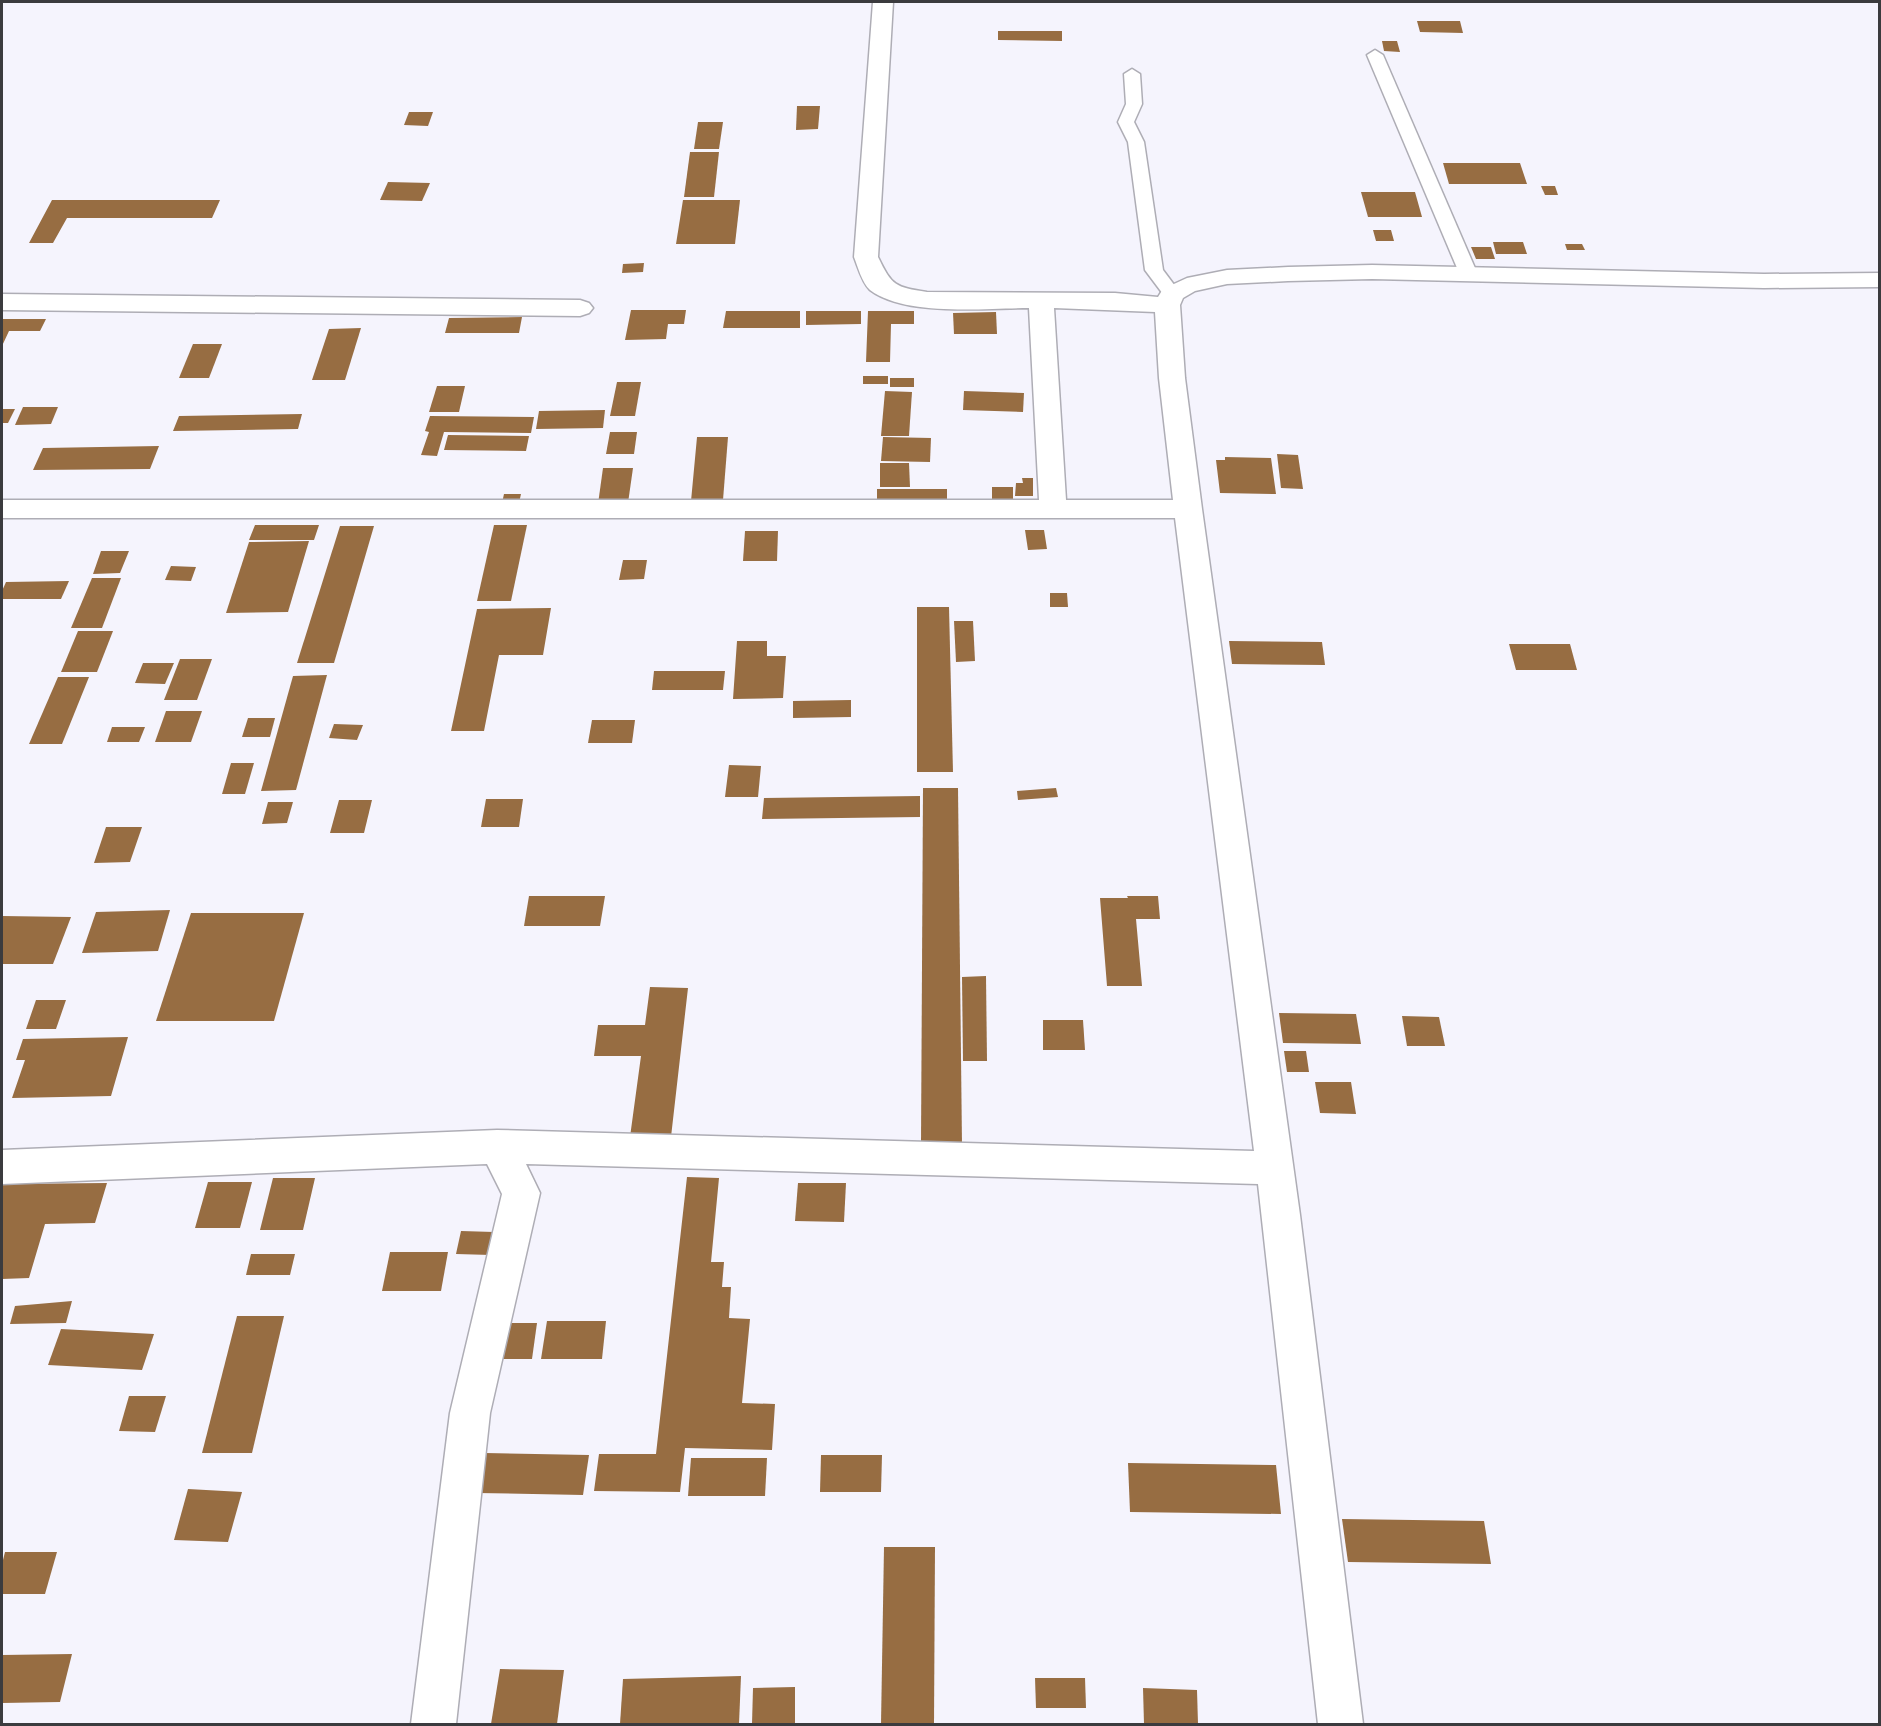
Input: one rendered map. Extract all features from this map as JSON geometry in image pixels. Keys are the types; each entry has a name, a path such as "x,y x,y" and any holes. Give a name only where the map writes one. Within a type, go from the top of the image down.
{"street":[{"path":"883,2 866,257 878,284 900,296 927,300 1169,299 1187,285 1237,277 1372,272 1752,281 1880,280"},
{"path":"1169,299 1172,378 1274,1168 1341,1725"},
{"path":"1041,301 1053,508"},
{"path":"2,302 579,308"},
{"path":"2,508 1188,508"},
{"path":"2,1167 497,1147 1274,1168"},
{"path":"433,1725 470,1413 521,1192 497,1147"}],"lane":[{"path":"1375,55 1469,275"},
{"path":"1132,74 1134,104 1126,122 1136,142 1154,270 1169,299"}],"building":[{"path":"1417,21 1460,21 1463,33 1420,32"},
{"path":"998,31 1062,31 1062,41 998,40"},
{"path":"1382,41 1397,41 1400,52 1384,51"},
{"path":"797,106 820,106 818,129 796,130"},
{"path":"409,112 433,112 428,126 404,125"},
{"path":"698,122 723,122 719,149 694,149"},
{"path":"690,152 719,152 714,197 684,197"},
{"path":"1443,163 1520,163 1527,184 1449,184"},
{"path":"388,182 430,183 422,201 380,200"},
{"path":"1541,186 1555,186 1558,195 1545,195"},
{"path":"1361,192 1415,192 1422,217 1368,217"},
{"path":"52,200 220,200 212,218 67,218 53,243 29,243"},
{"path":"683,200 740,200 735,244 676,244"},
{"path":"1373,230 1391,230 1394,241 1376,241"},
{"path":"1493,242 1523,242 1527,254 1496,254"},
{"path":"1565,244 1582,244 1585,250 1567,250"},
{"path":"1471,247 1491,247 1495,259 1476,259"},
{"path":"644,263 643,272 622,273 623,264"},
{"path":"631,310 686,310 684,324 668,324 666,339 625,340"},
{"path":"726,311 800,311 800,328 723,328"},
{"path":"806,311 861,311 861,324 806,325"},
{"path":"868,311 914,311 914,324 891,324 890,362 866,362"},
{"path":"996,312 997,334 954,334 953,313"},
{"path":"522,317 519,333 445,333 449,318"},
{"path":"2,319 46,319 40,331 9,331 2,346"},
{"path":"361,328 345,380 312,380 329,329"},
{"path":"193,344 222,344 209,378 179,378"},
{"path":"863,376 888,376 888,384 863,384"},
{"path":"890,378 914,378 914,387 890,387"},
{"path":"617,382 641,382 635,416 610,416"},
{"path":"437,386 465,386 459,412 429,412"},
{"path":"885,391 912,392 909,436 881,436"},
{"path":"964,391 1024,393 1023,412 963,410"},
{"path":"23,407 58,407 51,424 15,425"},
{"path":"2,409 15,409 8,423 2,423"},
{"path":"605,410 603,428 536,429 539,411"},
{"path":"302,414 298,429 173,431 179,416"},
{"path":"430,416 534,417 531,433 444,432 437,456 421,455 429,432 425,431"},
{"path":"610,432 637,432 634,454 606,454"},
{"path":"448,435 529,436 526,451 444,450"},
{"path":"697,437 728,437 723,500 691,501"},
{"path":"883,437 931,438 930,462 881,461"},
{"path":"159,446 150,469 33,470 43,448"},
{"path":"1277,454 1298,455 1303,489 1281,488"},
{"path":"1225,457 1271,458 1276,494 1220,493 1216,460 1225,460"},
{"path":"880,463 909,463 910,487 880,487"},
{"path":"603,468 633,468 628,503 598,504"},
{"path":"1022,478 1033,478 1033,496 1015,496 1016,483 1023,483"},
{"path":"992,487 1013,487 1013,504 992,504"},
{"path":"877,489 947,489 947,499 877,500"},
{"path":"504,494 521,494 519,503 502,503"},
{"path":"255,525 319,525 314,540 249,540"},
{"path":"494,525 527,525 511,601 477,601"},
{"path":"340,526 374,526 334,663 297,663"},
{"path":"1025,530 1044,530 1047,549 1028,550"},
{"path":"745,531 778,531 777,561 743,561"},
{"path":"309,541 288,612 226,613 249,542"},
{"path":"101,551 129,551 120,573 93,574"},
{"path":"623,560 647,560 644,579 619,580"},
{"path":"171,566 196,567 191,581 165,580"},
{"path":"92,578 121,578 102,628 71,628"},
{"path":"69,581 61,599 2,599 2,591 6,582"},
{"path":"1050,593 1067,593 1068,607 1050,607"},
{"path":"917,607 949,607 953,772 917,772"},
{"path":"551,608 543,655 499,655 484,731 451,731 477,609"},
{"path":"954,621 973,621 975,661 956,662"},
{"path":"78,631 113,631 97,672 61,672"},
{"path":"737,641 767,641 767,656 786,656 783,698 733,699"},
{"path":"1229,641 1322,642 1325,665 1232,664"},
{"path":"1509,644 1570,644 1577,670 1516,670"},
{"path":"180,659 212,659 197,700 164,700"},
{"path":"143,663 174,663 165,684 135,683"},
{"path":"654,671 725,671 723,690 652,690"},
{"path":"327,675 296,790 261,791 293,676"},
{"path":"58,677 89,677 62,744 29,744"},
{"path":"851,700 851,717 793,718 793,701"},
{"path":"166,711 202,711 191,742 155,742"},
{"path":"248,718 275,718 270,737 242,737"},
{"path":"592,720 635,720 632,743 588,743"},
{"path":"334,724 363,725 357,740 329,738"},
{"path":"112,727 145,727 139,742 107,742"},
{"path":"231,763 254,763 245,794 222,794"},
{"path":"729,765 761,766 758,797 725,797"},
{"path":"923,788 958,788 962,1145 921,1145"},
{"path":"1056,788 1058,797 1018,800 1017,791"},
{"path":"920,796 920,817 762,819 764,798"},
{"path":"486,799 523,799 519,827 481,827"},
{"path":"339,800 372,800 364,833 330,833"},
{"path":"268,802 293,802 287,823 262,824"},
{"path":"106,827 142,827 130,862 94,863"},
{"path":"529,896 605,896 600,926 524,926"},
{"path":"1127,896 1158,896 1160,919 1136,919 1142,986 1107,986 1100,898 1128,898"},
{"path":"170,910 158,951 82,953 96,912"},
{"path":"191,913 304,913 274,1021 156,1021"},
{"path":"2,916 71,917 53,964 2,964"},
{"path":"986,976 987,1061 963,1061 962,977"},
{"path":"650,987 688,988 671,1137 630,1137 641,1056 594,1056 598,1025 645,1025"},
{"path":"36,1000 66,1000 56,1029 26,1029"},
{"path":"1279,1013 1356,1014 1361,1044 1283,1043"},
{"path":"1402,1016 1439,1017 1445,1046 1407,1046"},
{"path":"1043,1020 1083,1020 1085,1050 1043,1050"},
{"path":"128,1037 111,1096 12,1098 25,1060 16,1060 23,1039"},
{"path":"1284,1051 1306,1051 1309,1072 1287,1072"},
{"path":"1315,1082 1351,1082 1356,1114 1320,1113"},
{"path":"687,1177 719,1178 711,1262 724,1262 722,1287 731,1287 729,1318 750,1319 742,1403 775,1404 772,1450 685,1448 680,1492 594,1491 599,1454 656,1454"},
{"path":"273,1178 315,1178 303,1230 260,1230"},
{"path":"208,1182 252,1182 240,1228 195,1228"},
{"path":"107,1183 95,1223 45,1224 29,1278 2,1279 2,1184"},
{"path":"798,1183 846,1183 844,1222 795,1221"},
{"path":"461,1231 494,1232 491,1255 456,1254"},
{"path":"390,1252 448,1252 441,1291 382,1291"},
{"path":"251,1254 295,1254 290,1275 246,1275"},
{"path":"72,1301 66,1323 10,1324 15,1306"},
{"path":"237,1316 284,1316 252,1453 202,1453"},
{"path":"547,1321 606,1321 602,1359 541,1359"},
{"path":"504,1323 537,1323 532,1359 498,1359"},
{"path":"61,1329 154,1334 142,1370 48,1365"},
{"path":"129,1396 166,1396 155,1432 119,1431"},
{"path":"485,1453 589,1455 583,1495 477,1493"},
{"path":"821,1455 882,1455 881,1492 820,1492"},
{"path":"691,1458 767,1458 765,1496 688,1496"},
{"path":"1128,1463 1276,1465 1281,1514 1130,1512"},
{"path":"188,1489 242,1492 228,1542 174,1540"},
{"path":"1342,1519 1484,1521 1491,1564 1348,1562"},
{"path":"884,1547 935,1547 934,1724 881,1724"},
{"path":"5,1552 57,1552 45,1594 2,1594 2,1564"},
{"path":"72,1654 60,1702 2,1703 2,1655"},
{"path":"500,1669 564,1670 557,1724 491,1724"},
{"path":"741,1676 739,1724 620,1724 623,1679"},
{"path":"1035,1678 1085,1678 1086,1708 1036,1708"},
{"path":"795,1687 795,1724 752,1724 753,1688"},
{"path":"1143,1688 1197,1690 1198,1724 1144,1724"}]}
